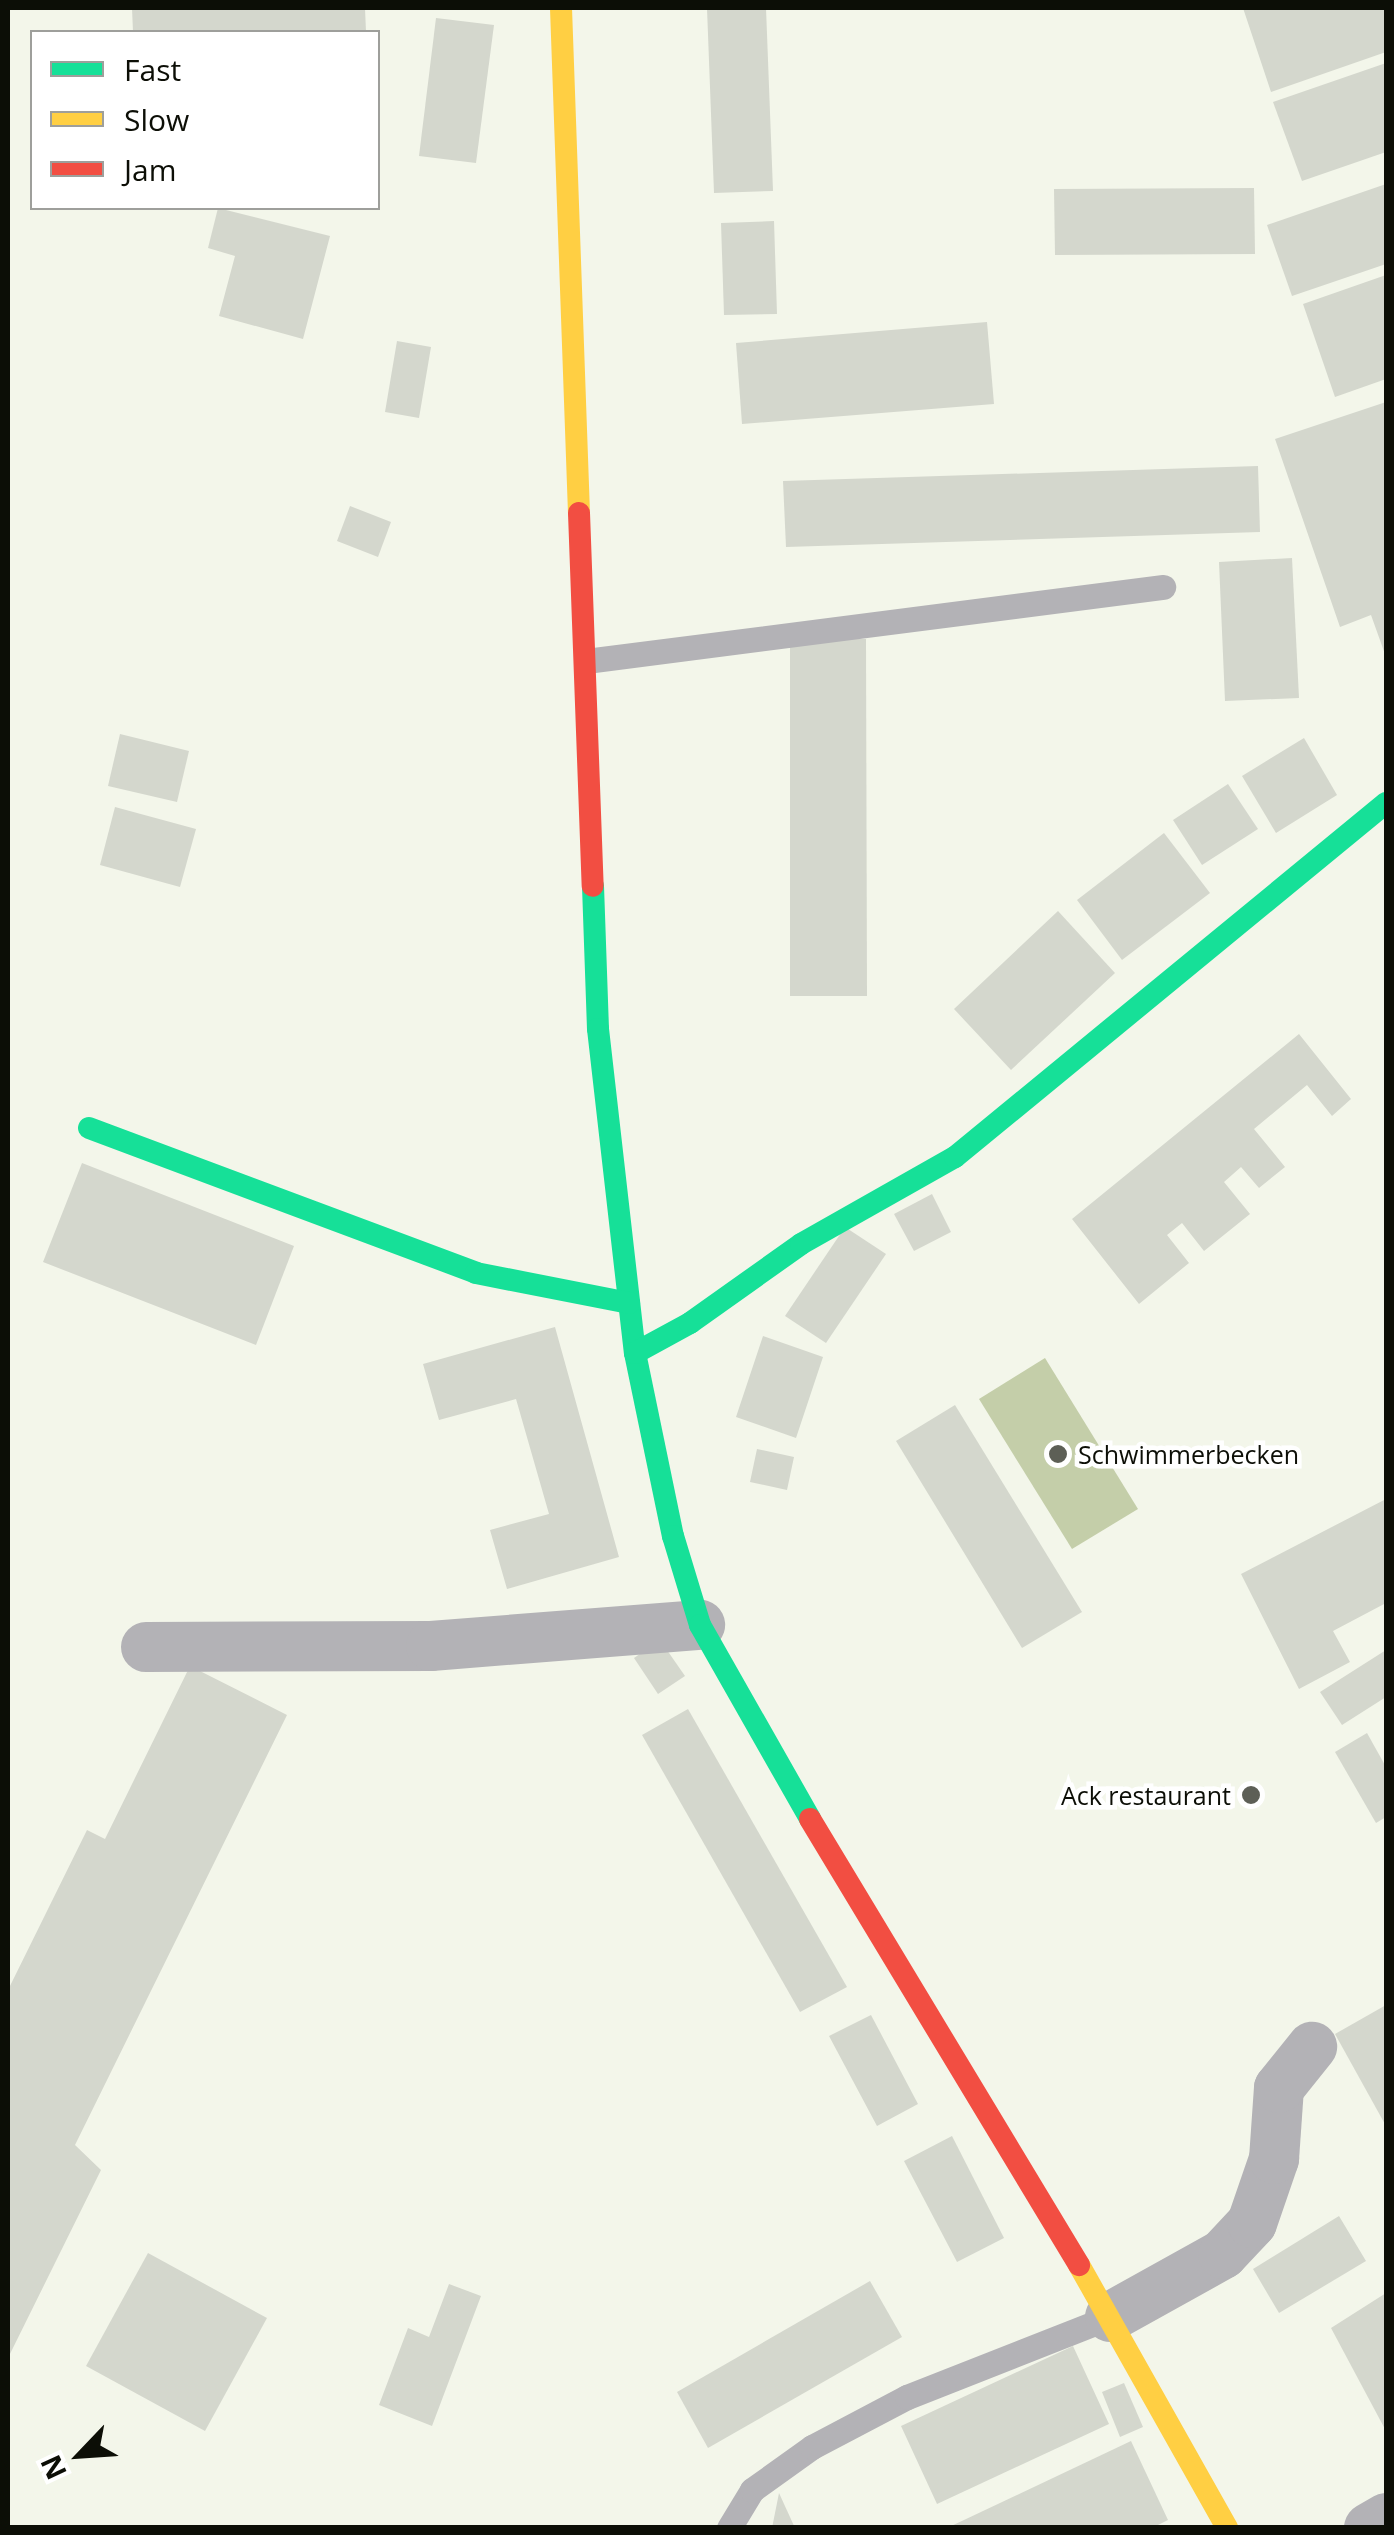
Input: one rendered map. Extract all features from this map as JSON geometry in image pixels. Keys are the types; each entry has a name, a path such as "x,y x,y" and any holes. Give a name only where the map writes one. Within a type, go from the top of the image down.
{"street":[{"path":"561,8 598,1029 628,1303 655,1464 700,1625 869,1925 1110,2317 1227,2528"},
{"path":"635,1353 690,1323 801,1244 955,1157 1386,803"},
{"path":"89,1128 476,1273 628,1303"},
{"path":"146,1647 430,1646 700,1625"},
{"path":"1110,2317 1222,2254 1252,2223 1274,2159 1279,2088 1312,2047"},
{"path":"1369,2528 1386,2518"}],"lane":[{"path":"586,661 1163,586"},
{"path":"729,2528 752,2490 812,2447 907,2397 1110,2317"}],"shaded area":[{"name":"Schwimmerbecken","path":"1045,1358 1138,1509 1072,1549 979,1399"}],"building":[{"path":"132,8 365,8 366,30 133,30"},
{"path":"707,8 766,8 773,191 714,193"},
{"path":"1243,8 1386,8 1386,52 1271,92"},
{"path":"436,18 494,25 476,163 419,156"},
{"path":"1386,63 1386,152 1302,181 1273,102"},
{"path":"1386,184 1386,264 1292,296 1267,225"},
{"path":"1254,188 1255,254 1055,255 1054,189"},
{"path":"218,210 330,236 303,339 219,316 235,256 208,248"},
{"path":"774,221 777,314 724,315 721,223"},
{"path":"1386,275 1386,379 1335,397 1303,304"},
{"path":"987,322 994,404 742,424 736,343"},
{"path":"397,341 431,347 419,418 385,412"},
{"path":"1386,402 1386,657 1371,615 1340,627 1275,439"},
{"path":"1258,466 1260,532 786,547 783,481"},
{"path":"350,506 391,522 378,557 337,541"},
{"path":"1292,558 1299,698 1225,701 1219,562"},
{"path":"790,639 866,639 867,996 790,996"},
{"path":"120,734 189,751 177,802 108,786"},
{"path":"1304,738 1337,795 1276,833 1242,776"},
{"path":"1228,784 1258,829 1202,865 1173,820"},
{"path":"115,807 196,829 180,887 100,865"},
{"path":"1164,833 1210,893 1122,960 1077,900"},
{"path":"1058,911 1115,973 1011,1070 954,1009"},
{"path":"1299,1034 1351,1099 1332,1116 1307,1085 1254,1129 1285,1167 1259,1188 1241,1167 1224,1182 1250,1214 1204,1251 1182,1223 1167,1235 1189,1263 1139,1304 1072,1219"},
{"path":"82,1163 294,1246 256,1345 43,1262"},
{"path":"932,1194 951,1232 914,1251 894,1214"},
{"path":"845,1227 886,1254 826,1343 785,1316"},
{"path":"555,1327 619,1557 507,1589 490,1530 549,1514 516,1399 439,1420 423,1364"},
{"path":"763,1336 823,1357 796,1438 736,1417"},
{"path":"955,1405 1082,1612 1022,1648 896,1441"},
{"path":"757,1449 794,1457 787,1490 750,1482"},
{"path":"1386,1499 1386,1603 1333,1631 1350,1662 1299,1689 1241,1574"},
{"path":"660,1640 685,1676 658,1694 634,1658"},
{"path":"1386,1650 1386,1697 1342,1725 1320,1692"},
{"path":"190,1666 287,1715 75,2145 101,2170 8,2358 8,1990 87,1830 105,1839"},
{"path":"688,1709 847,1987 800,2012 642,1735"},
{"path":"1367,1733 1386,1767 1386,1817 1376,1823 1335,1752"},
{"path":"1386,2005 1386,2126 1335,2034"},
{"path":"871,2015 918,2104 877,2126 829,2036"},
{"path":"952,2136 1004,2238 957,2262 904,2161"},
{"path":"1339,2216 1366,2261 1279,2313 1253,2269"},
{"path":"148,2253 267,2318 205,2431 86,2366"},
{"path":"870,2281 902,2337 708,2448 677,2392"},
{"path":"449,2284 481,2296 432,2426 379,2405 408,2328 429,2337"},
{"path":"1386,2293 1386,2431 1331,2328"},
{"path":"1073,2346 1109,2424 937,2504 901,2426"},
{"path":"1124,2383 1143,2427 1120,2437 1102,2392"},
{"path":"1131,2441 1168,2520 1152,2528 947,2528"},
{"path":"779,2493 795,2528 772,2528"}],"traffic: fast":[{"path":"635,1353 690,1323 801,1244 955,1157 1386,803"},
{"path":"593,886 598,1029 635,1353 673,1536 700,1625 810,1819"},
{"path":"89,1128 476,1273 629,1303"}],"traffic: slow":[{"path":"561,8 579,513"},
{"path":"1079,2265 1227,2528"}],"traffic: jam":[{"path":"579,513 593,886"},
{"path":"810,1819 1079,2265"}],"place":[{"name":"Schwimmerbecken","path":"1058,1454"},
{"name":"Ack restaurant","path":"1251,1795"}]}
